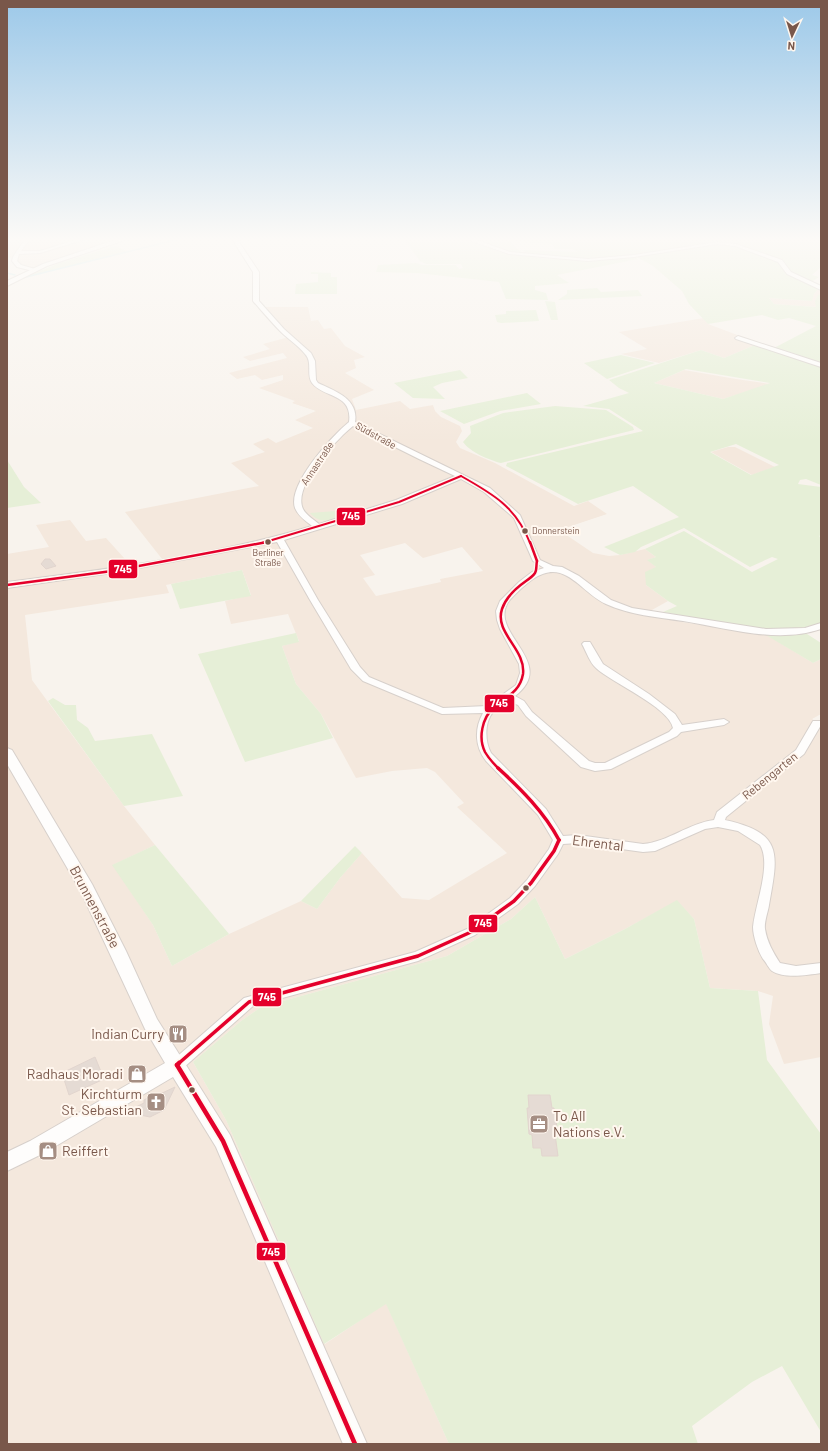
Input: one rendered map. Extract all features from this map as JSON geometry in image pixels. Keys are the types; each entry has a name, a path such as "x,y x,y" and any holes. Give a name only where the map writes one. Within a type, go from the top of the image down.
{"street":[{"name":"Südstraße","path":"261,307 282,330 308,353 312,361 312,380 316,384 345,399 351,407 354,418 352,423 408,452 461,476"},
{"path":"738,338 821,365"},
{"name":"Annastraße","path":"318,527 299,508 297,498 303,483 334,438 352,423"},
{"path":"7,585 112,571 280,539 399,502 461,476 487,490 517,517 537,561 535,573"},
{"path":"280,539 356,669 366,679 442,711 491,708 509,697 520,686 525,673 522,657 502,624 500,614 503,604 521,585 535,573 551,568"},
{"path":"537,561 551,568 559,569 576,578 608,602 630,610 766,632 806,631 821,626"},
{"path":"587,644 599,666 646,696 672,716 677,723 678,729"},
{"path":"509,697 521,704 529,714 585,764 595,767 607,766 673,734 678,729 724,722"},
{"path":"491,708 485,719 481,735 485,751 544,815 555,830 559,840"},
{"name":"Rebengarten","path":"718,823 721,815 800,752 817,723"},
{"name":"Brunnenstraße","path":"7,752 87,888 118,951 151,1024 223,1141 354,1444"},
{"name":"Ehrental","path":"177,1065 249,1002 418,956 471,932 514,901 531,883 554,851 559,840 578,839 643,848 656,847 703,825 718,823 741,828 764,842 768,848 770,867 759,928 765,951 776,967 796,971 821,968"},
{"path":"7,1162 37,1147 177,1065"}],"shaded area":[{"path":"261,307 308,307 311,321 318,320 324,329 331,328 345,346 365,357 354,360 356,368 345,373 374,390 352,399 356,410 400,401 410,409 433,405 435,411 441,417 460,426 462,431 456,442 460,448 495,463 574,506 588,501 607,514 559,530 593,553 609,556 645,549 656,557 648,560 656,567 646,585 668,601 643,615 767,635 813,663 821,659 821,714 812,719 821,725 821,1057 784,1064 769,1024 773,996 758,991 710,988 694,919 677,901 565,959 535,897 511,919 447,956 261,1007 241,1021 193,1062 226,1120 325,1344 386,1303 449,1444 7,1444 7,554 49,547 36,525 70,520 86,541 106,538 134,569 166,564 125,512 259,486 231,463 265,452 253,444 268,438 276,443 313,428 295,420 316,411 292,403 295,401 259,388 283,380 283,375 262,380 255,375 237,379 229,373 287,358 283,353 250,361 243,357 270,349 263,344 289,337","holes":["405,543 423,558 462,547 483,571 440,579 441,582 376,596 363,578 375,575 360,555","242,570 251,595 225,601 231,624 288,614 299,641 282,646 296,684 321,714 356,778 392,771 427,768 435,772 464,803 457,807 507,853 429,900 402,898 362,853 340,878 317,909 301,901 229,934 172,966 153,925 113,865 155,845 124,806 32,680 25,615 169,593 166,585"]},
{"path":"704,318 708,324 740,336 735,338 755,345 724,358 701,350 659,363 621,354 647,349 619,332"},
{"path":"684,370 770,384 723,399 654,383"},
{"path":"728,447 735,447 775,467 752,475 711,452"}],"green space":[{"path":"547,307 556,307 558,320 551,320"},
{"path":"692,307 821,307 821,364 799,360 821,367 821,485 806,479 800,480 798,484 821,487 821,535 819,536 821,538 821,623 802,628 807,634 821,643 821,659 813,663 754,628 663,612 677,606 646,585 645,572 656,567 647,560 656,557 645,549 684,531 752,572 778,559 772,557 750,567 684,528 641,547 635,552 620,555 604,547 679,517 633,486 578,504 506,466 507,463 643,431 609,409 583,406 629,393 619,388 609,380 701,350 724,358 755,345 774,348 816,326 789,318 778,320 762,315 708,324","holes":["686,369 770,383 723,399 654,383","736,444 779,465 751,475 710,452"]},
{"path":"536,310 539,321 501,323 497,322 495,315 506,314 506,311"},
{"path":"621,355 655,363 607,379 584,363"},
{"path":"460,370 468,378 442,383 433,387 445,399 413,398 394,383"},
{"path":"527,393 541,404 500,411 464,424 440,411"},
{"path":"555,406 606,410 633,427 634,430 501,463 480,455 466,446 463,442 471,433 470,426 503,413"},
{"path":"7,460 24,487 41,503 7,508"},
{"path":"336,511 338,518 326,520 320,520 310,513"},
{"path":"242,570 251,596 180,609 171,584"},
{"path":"296,633 299,642 282,646 296,684 321,714 333,738 245,762 198,654"},
{"path":"53,698 65,705 76,705 77,720 88,728 95,741 152,734 183,796 124,806 48,701"},
{"path":"155,845 229,934 172,966 153,925 112,865"},
{"path":"355,846 362,853 340,878 317,909 301,901"},
{"path":"535,897 565,959 625,929 677,900 694,919 710,988 758,991 767,1060 821,1134 821,1432 782,1366 752,1382 692,1426 698,1444 449,1444 386,1304 324,1344 226,1120 193,1062 241,1021 261,1007 447,956 511,919"}],"building":[{"path":"45,559 50,559 56,566 46,569 41,564"},
{"path":"95,1057 104,1079 69,1095 62,1073"},
{"name":"Kirchturm St. Sebastian","path":"175,1087 164,1110 150,1117 126,1112 144,1103 144,1100 155,1094 158,1095"},
{"path":"528,1095 550,1095 552,1108 554,1108 558,1134 555,1134 558,1156 542,1156 541,1148 533,1148 532,1135 529,1134 527,1108 529,1108"}],"transit line":[{"name":"745","path":"461,476 490,493 516,516 523,526 537,561"},
{"name":"745","path":"7,585 112,571 268,542 399,502 461,476"},
{"name":"745","path":"537,561 534,574 511,594 502,608 502,623 505,632 520,656 523,664 523,673 516,691 493,708 488,714 484,722 482,732 482,745 489,758 535,805 559,840"},
{"name":"745","path":"177,1065 249,1002 418,956 471,932 514,901 531,883 554,851 559,840"},
{"name":"745","path":"177,1065 223,1141 355,1444"}],"place":[{"name":"Donnerstein","path":"525,531"},
{"name":"Berliner Straße","path":"268,542"},
{"name":"Indian Curry","path":"178,1034"},
{"name":"Radhaus Moradi","path":"137,1074"},
{"name":"Kirchturm St. Sebastian","path":"156,1102"},
{"name":"To All Nations e.V.","path":"539,1124"},
{"name":"Reiffert","path":"48,1151"}]}
